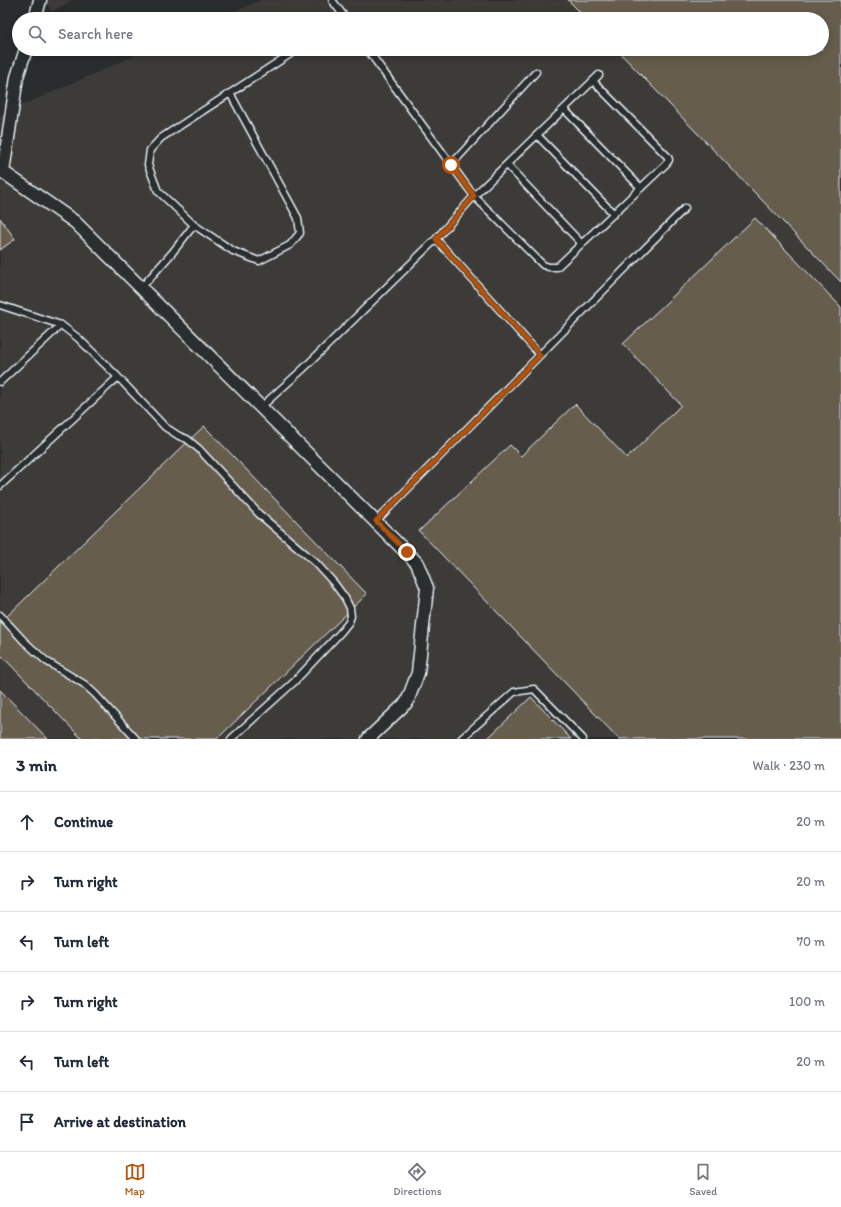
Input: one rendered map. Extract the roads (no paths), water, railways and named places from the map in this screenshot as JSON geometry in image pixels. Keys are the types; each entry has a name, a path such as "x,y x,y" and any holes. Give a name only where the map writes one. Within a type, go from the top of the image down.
{"street":[{"path":"37,12 40,0"},
{"path":"24,56 17,78 1,172 75,222 417,563 427,588 418,673 407,702 368,739"}],"lane":[{"path":"332,0 341,12"},
{"path":"230,93 298,218 300,233 290,245 259,261 233,251 194,225 158,191 148,165 150,150 161,138 230,93 287,56"},
{"path":"372,56 474,196 543,265 549,268 557,267 669,160 668,157 593,81"},
{"path":"451,165 536,72"},
{"path":"261,407 302,370 436,239 474,196 599,75"},
{"path":"564,109 641,188"},
{"path":"537,135 614,214"},
{"path":"507,165 582,244"},
{"path":"376,521 685,208"},
{"path":"141,288 194,225"},
{"path":"436,239 540,355"},
{"path":"0,305 61,325 78,338 118,377 165,427 178,436 187,439 199,449 259,514 316,563 334,583 350,608 351,616 349,622 341,632 294,682 231,739"},
{"path":"0,382 61,325"},
{"path":"0,486 118,377"},
{"path":"0,615 46,661 84,684 108,707 136,739"},
{"path":"461,739 514,692 534,690 582,739"}]}
